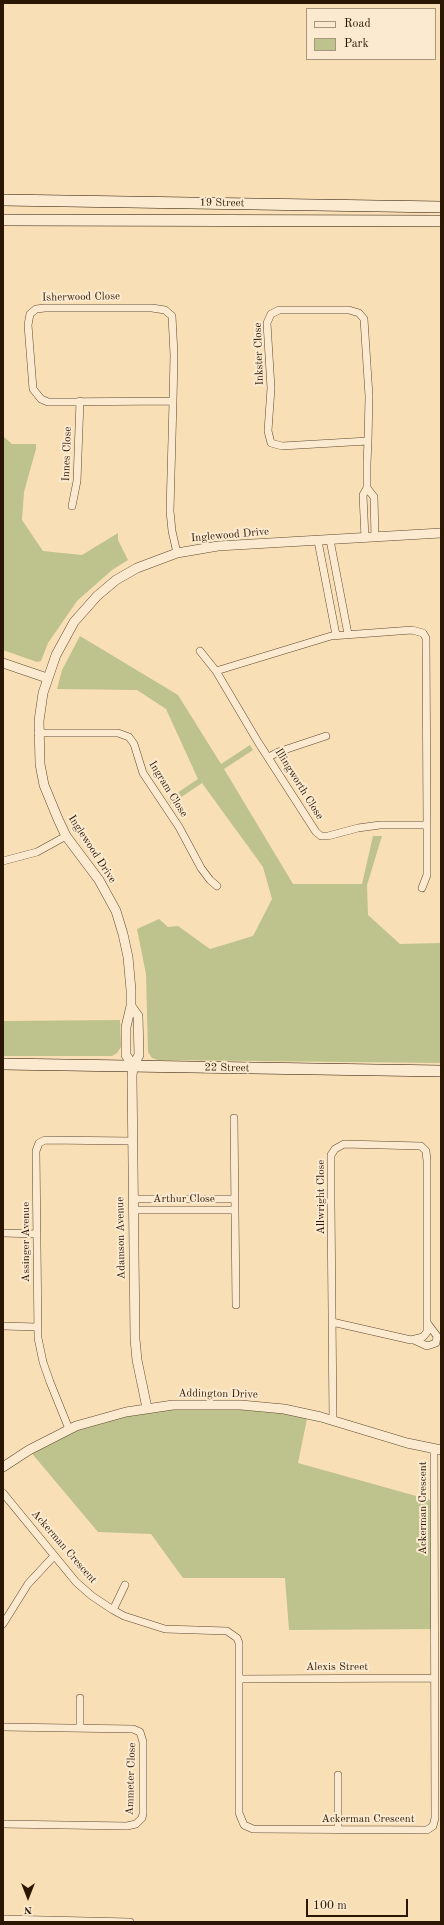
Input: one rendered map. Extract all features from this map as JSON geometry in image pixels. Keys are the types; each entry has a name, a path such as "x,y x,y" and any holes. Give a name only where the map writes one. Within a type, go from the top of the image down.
{"main road":[{"name":"19 Street","path":"3,200 441,207"},
{"name":"19 Street","path":"3,220 441,221"},
{"name":"22 Street","path":"6,1066 133,1066 441,1072"}],"street":[{"name":"Isherwood Close","path":"173,401 44,401 35,393 28,321 30,314 36,310 45,308 160,308 170,313 173,321 173,401 170,511 172,531 177,553"},
{"name":"Inkster Close","path":"364,538 363,495 367,488 368,441 368,380 366,326 362,315 355,311 349,310 279,310 271,314 267,323 271,388 268,431 272,443 282,446 368,441"},
{"name":"Innes Close","path":"72,506 78,480 80,401"},
{"name":"Inkster Close","path":"367,488 374,497 375,537"},
{"name":"Inglewood Drive","path":"131,1006 138,1016 139,1055 133,1066 126,1055 127,1019 131,1006 128,957 116,911 99,880 66,836 44,785 40,764 38,733 40,709 47,678 56,655 74,622 97,596 137,568 177,553 218,546 441,533"},
{"path":"330,540 348,634"},
{"path":"318,541 336,635"},
{"path":"216,671 336,635 412,630 423,634 426,638 427,875 422,888"},
{"name":"Illingworth Close","path":"200,651 216,671 314,830 322,836 328,836 380,824 427,825"},
{"path":"3,663 47,678"},
{"name":"Ingram Close","path":"38,733 118,733 129,737 134,744 143,773 179,827 201,868 210,880 218,886"},
{"path":"269,757 278,752 326,736"},
{"path":"3,861 37,852 66,836"},
{"name":"Adamson Avenue","path":"133,1066 135,1339 137,1360 147,1408"},
{"path":"234,1118 236,1305"},
{"name":"Assinger Avenue","path":"69,1429 43,1362 37,1327 36,1152 40,1143 45,1140 133,1141"},
{"name":"Allwright Close","path":"332,1322 414,1340 427,1346 436,1343 437,1336 428,1324 427,1155 424,1148 413,1144 344,1144 337,1146 333,1152 331,1159 332,1322 333,1420"},
{"name":"Arthur Close","path":"133,1199 235,1199"},
{"name":"Arthur Close","path":"133,1210 235,1210"},
{"path":"3,1233 37,1234"},
{"path":"414,1340 425,1335 428,1324"},
{"path":"3,1326 37,1327"},
{"name":"Addington Drive","path":"3,1467 29,1450 69,1429 103,1418 147,1408 186,1405 241,1405 284,1409 333,1420 437,1449"},
{"name":"Ackerman Crescent","path":"3,1493 54,1556 84,1589 113,1610 140,1622 165,1629 218,1630 231,1632 235,1635 239,1642 239,1813 242,1823 246,1827 253,1829 423,1830 433,1826 435,1818 437,1449"},
{"path":"3,1624 28,1584 54,1556"},
{"path":"113,1610 125,1585"},
{"name":"Alexis Street","path":"239,1678 435,1678"},
{"path":"80,1698 80,1728"},
{"name":"Ammeter Close","path":"3,1727 133,1729 142,1735 143,1814 140,1822 128,1826 3,1824"},
{"path":"338,1774 338,1830"},
{"path":"3,1920 130,1922"}],"green space":[{"path":"3,436 12,444 36,444 36,449 24,492 22,520 43,551 82,555 118,533 118,540 128,560 112,570 77,601 48,643 41,661 37,662 3,650"},
{"path":"80,636 178,695 221,764 250,745 253,750 224,769 293,884 362,884 373,836 382,836 367,885 368,915 400,944 441,943 441,1063 158,1060 152,1058 148,1052 146,974 137,929 159,919 168,927 178,926 210,949 253,936 272,899 263,867 202,783 171,804 168,799 198,779 166,709 137,690 57,689 62,670"},
{"path":"120,1020 121,1047 117,1053 112,1056 3,1056 3,1021"},
{"path":"199,1405 308,1414 298,1463 434,1501 435,1629 289,1630 285,1578 183,1578 151,1534 98,1532 29,1450 103,1418"}]}
